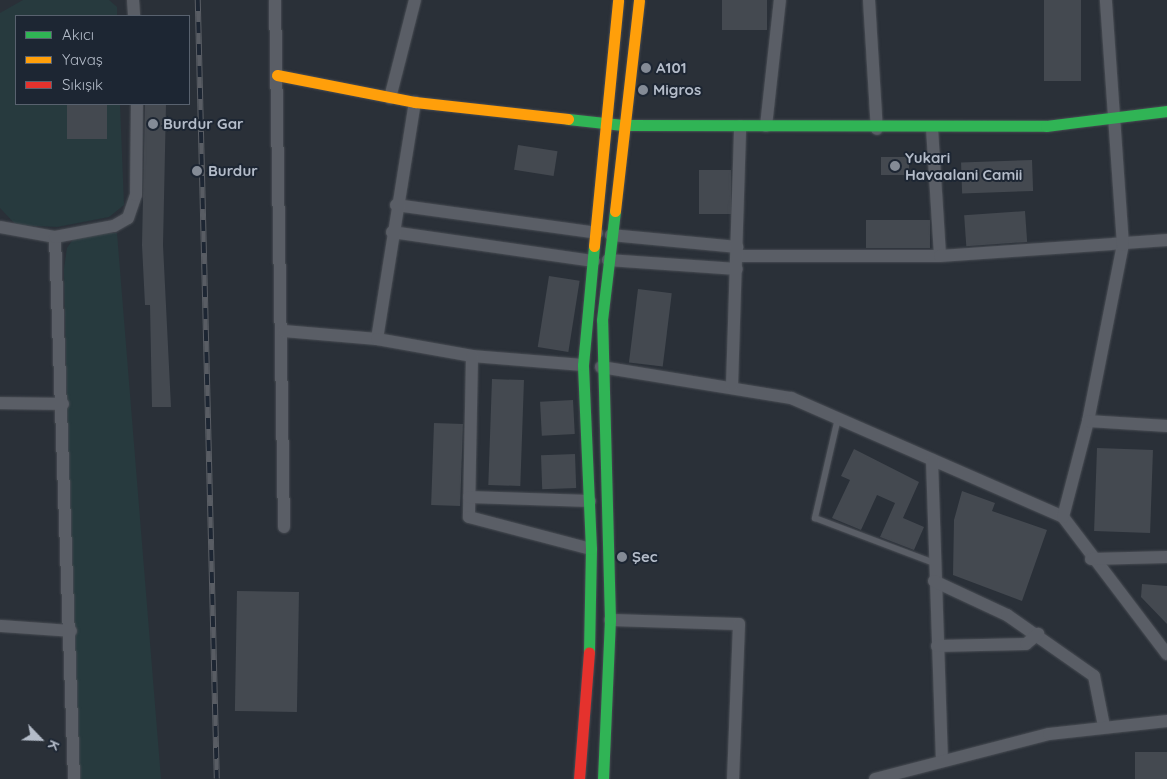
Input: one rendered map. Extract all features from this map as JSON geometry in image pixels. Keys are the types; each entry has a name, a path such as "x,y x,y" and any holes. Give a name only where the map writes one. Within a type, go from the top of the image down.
{"main road":[{"path":"579,779 588,689 591,549 583,365 618,0"},
{"path":"603,779 610,620 608,456 601,367 608,260 639,0"},
{"path":"277,75 414,102 623,125 877,129 932,128 1115,120 1167,111"}],"street":[{"path":"133,0 134,15"},
{"path":"276,0 284,331 284,527"},
{"path":"390,98 415,0"},
{"path":"766,126 780,0"},
{"path":"869,0 877,129"},
{"path":"1064,517 1088,420 1123,245 1106,0"},
{"path":"377,339 396,206 414,102"},
{"path":"0,227 55,237 114,226 128,218 136,195 137,105"},
{"path":"732,386 740,126"},
{"path":"932,128 940,256"},
{"path":"396,206 597,233"},
{"path":"392,232 594,261"},
{"path":"611,235 737,257"},
{"path":"55,237 72,631 74,779"},
{"path":"608,260 940,256 1123,245 1167,240"},
{"path":"284,331 377,339 472,356 583,365"},
{"path":"472,356 469,516 591,549"},
{"path":"601,367 732,386 791,398 839,417 932,460 1064,517 1091,559 1167,654"},
{"path":"0,404 63,404"},
{"path":"1088,420 1167,426"},
{"path":"932,460 934,581 942,759"},
{"path":"469,497 590,501"},
{"path":"1091,559 1167,557"},
{"path":"934,581 1038,634 1094,676 1104,726"},
{"path":"610,620 739,624 733,779"},
{"path":"0,626 72,631"},
{"path":"937,646 1026,644 1038,634"},
{"path":"875,779 896,777 942,759 1104,726 1167,720"}],"lane":[{"path":"839,417 815,518 934,564"}],"green space":[{"path":"23,0 109,0 117,7 117,15 15,15 15,105 120,105 124,205 109,217 57,227 16,225 0,208 0,13"},
{"path":"89,232 117,233 161,779 75,779 64,269 67,248 76,235"}],"building":[{"path":"722,0 767,0 767,30 722,30"},
{"path":"1044,0 1081,0 1081,81 1044,81"},
{"path":"67,105 107,105 107,139 67,139"},
{"path":"145,105 166,105 163,245 171,407 152,407 150,305 145,305 142,245"},
{"path":"518,145 558,151 554,176 514,170"},
{"name":"Yukari Havaalani Camii","path":"881,157 909,157 909,175 881,175"},
{"path":"1032,160 1033,191 962,193 961,162"},
{"path":"699,170 731,170 731,214 699,214"},
{"path":"1025,211 1027,242 966,246 964,215"},
{"path":"866,220 930,220 930,248 866,248"},
{"path":"549,276 580,281 568,352 538,347"},
{"path":"638,289 672,293 663,367 629,362"},
{"path":"492,379 524,380 520,486 488,485"},
{"path":"573,400 575,434 542,436 540,402"},
{"path":"434,423 463,424 460,506 431,505"},
{"path":"1097,448 1153,450 1150,533 1094,531"},
{"path":"854,449 919,482 903,518 924,527 914,550 880,537 895,503 877,495 861,530 832,518 850,480 841,476"},
{"path":"575,454 576,488 542,489 541,455"},
{"path":"962,491 995,503 992,511 1047,530 1022,601 953,575 954,520"},
{"path":"1142,584 1167,586 1167,624 1141,597"},
{"path":"237,591 299,592 297,712 235,711"},
{"path":"1135,752 1167,752 1167,779 1135,779"}],"railway":[{"path":"198,0 217,779"}],"traffic: fast":[{"path":"568,119 623,125 1046,126 1167,111"},
{"path":"603,779 610,620 602,320 615,211"},
{"path":"589,652 591,549 583,365 594,246"}],"traffic: slow":[{"path":"594,246 618,0"},
{"path":"615,211 639,0"},
{"path":"277,75 415,102 568,119"}],"traffic: jam":[{"path":"579,779 589,652"}],"place":[{"name":"A101","path":"646,68"},
{"name":"Migros","path":"643,90"},
{"name":"Burdur Gar","path":"153,124"},
{"name":"Yukari Havaalani Camii","path":"895,166"},
{"name":"Burdur","path":"197,171"},
{"name":"Şec","path":"622,557"}]}
